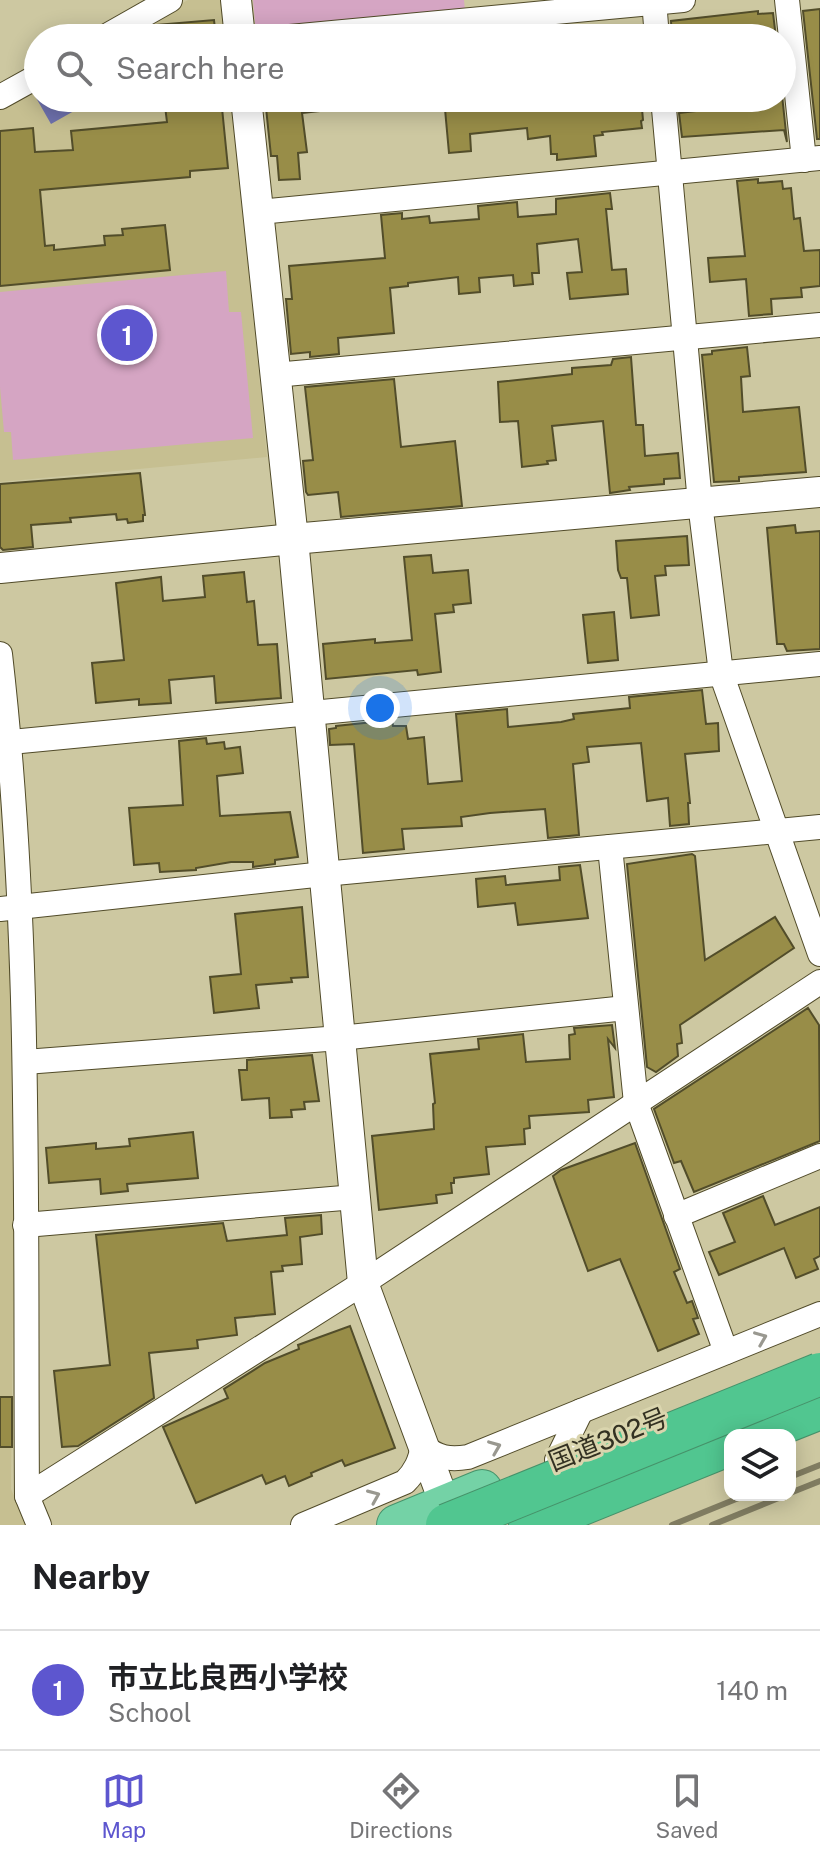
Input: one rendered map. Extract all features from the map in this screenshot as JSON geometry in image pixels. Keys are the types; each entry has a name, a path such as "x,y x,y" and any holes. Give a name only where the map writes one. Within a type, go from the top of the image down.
{"highway":[{"name":"国道302号","path":"397,1525 448,1518 557,1460 820,1354"},
{"path":"448,1518 820,1374"},
{"path":"767,1429 820,1408"},
{"path":"796,1436 820,1426"},
{"path":"796,1446 820,1439"},
{"path":"530,1525 724,1461"},
{"path":"577,1525 724,1461"}],"street":[{"path":"128,24 170,0"},
{"path":"236,0 239,24"},
{"path":"376,24 472,10 683,0"},
{"path":"787,0 791,24"},
{"path":"654,1 656,24"},
{"path":"259,212 812,159 796,57"},
{"path":"0,97 24,84"},
{"path":"248,112 293,539 363,1283 448,1518"},
{"path":"664,112 700,503 721,673 820,954"},
{"path":"275,375 820,325"},
{"path":"0,568 820,492"},
{"path":"0,654 9,908 25,1062 27,1496 39,1525"},
{"path":"5,742 820,664"},
{"path":"9,908 324,874 820,827"},
{"path":"610,847 636,1103 726,1352"},
{"path":"27,1496 363,1283 820,982"},
{"path":"25,1062 340,1038 626,1008"},
{"path":"676,1216 820,1156"},
{"path":"25,1225 355,1197"},
{"path":"423,1446 434,1455 445,1458 468,1457 820,1314"},
{"path":"557,1460 581,1411"},
{"path":"303,1525 405,1482 414,1473 423,1446"}],"shaded area":[{"path":"188,0 224,0 226,24 145,24"},
{"path":"253,0 464,0 465,11 342,24 255,24"},
{"path":"24,91 24,112 233,112 267,457 0,482 0,105"},
{"path":"226,271 229,312 241,312 253,438 13,460 11,432 4,432 0,387 0,292"},
{"path":"0,913 12,926 14,1198 11,1489 26,1525 0,1525"}],"water":[{"path":"44,112 72,112 51,124"}],"building":[{"path":"820,9 820,139 817,139 803,11"},
{"path":"758,11 758,14 773,13 774,24 671,24 671,21"},
{"path":"214,20 214,24 168,24"},
{"path":"166,112 222,112 228,168 190,171 190,177 40,190 45,246 54,245 54,250 105,245 104,236 123,235 122,229 165,225 170,270 0,286 0,131 33,128 35,152 73,150 71,131 167,122"},
{"path":"266,112 311,112 302,113 307,152 298,153 300,179 279,180 277,156 271,156"},
{"path":"445,112 642,112 642,128 602,132 603,135 594,136 596,156 557,160 557,154 551,154 550,136 528,139 527,128 470,134 471,151 449,153"},
{"path":"784,112 787,142 784,130 682,137 679,113"},
{"path":"758,179 758,183 782,181 783,189 791,188 794,219 800,218 804,251 820,250 820,286 801,288 802,297 771,299 772,314 749,316 746,279 710,282 708,258 745,256 737,181"},
{"path":"610,193 612,209 606,209 612,270 626,269 628,294 570,299 567,273 582,272 578,239 537,244 539,273 532,273 533,284 514,286 513,275 479,278 480,292 459,294 458,277 390,288 394,333 338,338 339,354 310,357 310,352 291,354 286,299 292,299 289,266 385,258 381,215 402,213 402,219 429,216 430,223 479,219 478,206 517,202 518,217 556,214 556,199"},
{"path":"747,347 750,376 741,377 743,412 799,407 806,472 714,482 702,355"},
{"path":"631,357 636,425 643,425 645,456 678,453 680,478 664,479 664,484 629,487 630,490 610,493 603,421 552,426 556,460 522,467 518,421 500,422 498,382 572,374 572,368 611,365 613,359"},
{"path":"394,379 401,447 455,441 462,506 341,517 338,492 308,495 306,492 303,461 313,460 305,387"},
{"path":"140,473 143,521 128,523 127,519 117,520 116,514 31,525 33,547 3,550 0,547 0,484"},
{"path":"795,525 796,533 820,531 820,649 787,651 784,644 777,644 767,528"},
{"path":"687,536 689,565 665,566 666,575 655,576 659,615 631,618 627,578 621,578 618,570 616,541"},
{"path":"431,555 433,573 468,570 471,603 453,605 454,612 435,614 441,672 418,675 417,670 326,679 323,644 375,639 375,643 412,640 404,557"},
{"path":"244,572 247,602 254,601 258,645 277,644 281,698 216,703 214,676 169,680 171,703 139,705 139,699 96,703 92,663 124,660 116,583 161,577 163,601 205,597 203,576"},
{"path":"614,612 618,660 588,663 583,615"},
{"path":"702,690 706,724 718,723 719,751 685,754 689,824 670,826 668,798 647,801 641,743 587,747 589,762 573,764 579,835 548,838 545,809 490,813 461,817 462,826 402,829 404,849 363,853 354,744 330,745 329,729 392,720 393,726 406,726 408,739 424,737 428,784 462,781 456,714 507,709 508,727 561,722 574,719 573,714 630,708 629,697"},
{"path":"206,738 207,744 224,742 225,749 240,747 243,773 217,776 220,816 290,812 298,857 253,867 253,862 231,862 196,870 160,872 159,863 134,865 129,808 183,805 179,741"},
{"path":"695,856 705,960 775,917 794,948 680,1025 682,1043 677,1044 678,1056 656,1072 647,1067 627,864"},
{"path":"580,865 588,918 518,925 515,903 478,907 476,879 505,876 506,885 560,880 559,867"},
{"path":"302,907 308,977 291,978 292,982 256,985 259,1008 214,1013 210,977 241,974 235,914"},
{"path":"808,1008 819,1025 820,1141 694,1192 681,1161 674,1163 654,1109"},
{"path":"612,1025 615,1048 608,1039 614,1097 588,1100 589,1112 529,1116 530,1128 524,1129 525,1144 486,1147 489,1174 454,1178 452,1193 436,1195 437,1203 379,1210 372,1136 434,1129 430,1054 479,1049 478,1039 523,1034 526,1062 570,1059 569,1035 575,1034 574,1028"},
{"path":"312,1055 319,1101 304,1102 305,1109 291,1110 292,1117 270,1118 269,1098 242,1100 239,1070 247,1070 247,1060"},
{"path":"193,1132 198,1178 127,1184 128,1191 101,1194 100,1179 49,1183 46,1148 96,1143 96,1149 130,1146 129,1139"},
{"path":"635,1143 680,1269 674,1272 687,1303 692,1301 698,1318 693,1319 699,1334 658,1351 620,1259 588,1271 553,1176 561,1170"},
{"path":"763,1196 775,1225 820,1207 820,1256 814,1259 818,1269 796,1278 784,1248 719,1275 709,1252 735,1242 723,1213"},
{"path":"321,1215 322,1234 300,1237 302,1264 282,1266 283,1271 271,1272 275,1314 235,1318 237,1335 197,1340 198,1348 149,1353 154,1398 78,1446 62,1447 54,1371 110,1365 96,1235 223,1223 227,1241 287,1235 285,1218"},
{"path":"350,1326 395,1448 345,1466 342,1460 289,1486 285,1476 266,1484 262,1475 196,1503 163,1427 228,1398 224,1389 265,1363 299,1349 298,1345"},
{"path":"0,1397 12,1397 12,1447 0,1447"}],"railway":[{"path":"796,1475 820,1465"},
{"path":"796,1491 820,1481"},
{"path":"672,1525 731,1501"},
{"path":"712,1525 771,1501"}],"place":[{"name":"市立比良西小学校","path":"127,335"}]}
